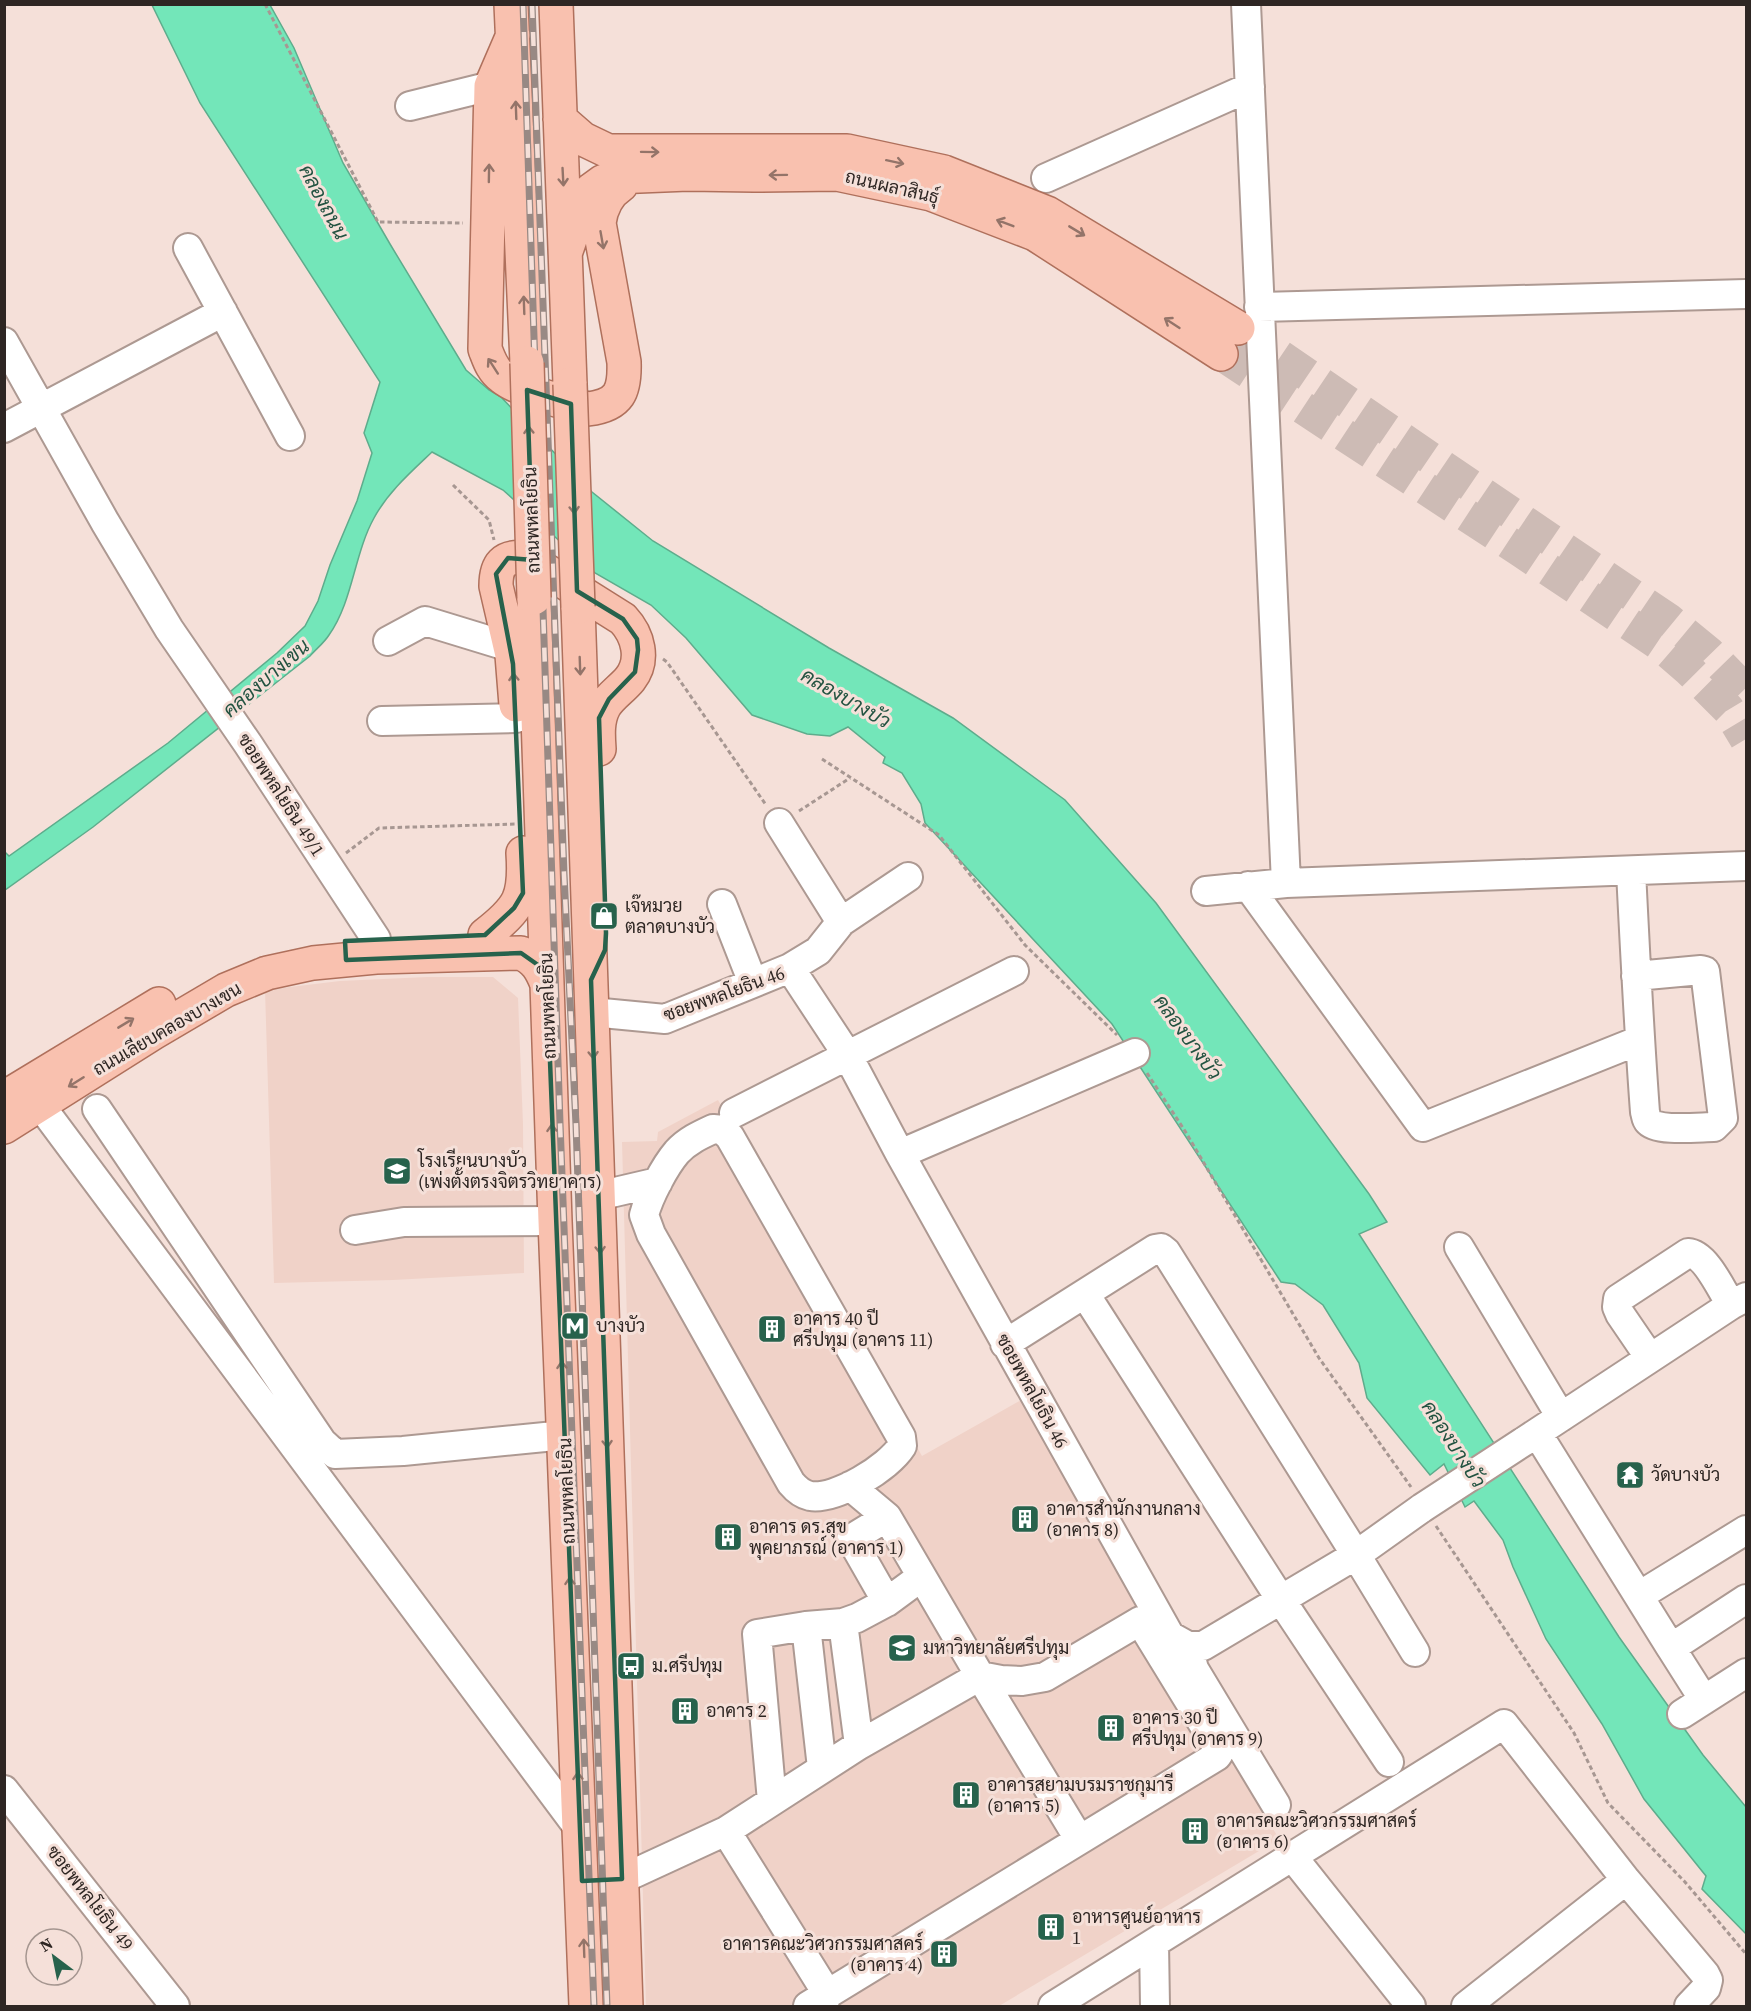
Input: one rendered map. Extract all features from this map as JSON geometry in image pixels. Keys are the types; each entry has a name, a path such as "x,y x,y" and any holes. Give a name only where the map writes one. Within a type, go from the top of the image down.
{"main road":[{"path":"556,4 626,2007"},
{"path":"512,20 491,86 484,349 490,364 500,376 524,388 588,409 600,407 613,400 622,391 624,379 624,362 599,223 601,209 617,175"},
{"name":"ถนนพหลโยธิน","path":"512,20 527,363 555,1221 586,2007"},
{"name":"ถนนผลาสินธุ์","path":"560,119 617,175"},
{"name":"ถนนผลาสินธุ์","path":"566,251 584,199 602,182 617,175 688,163 847,151 944,172 1047,213 1240,330"},
{"path":"485,935 502,922 514,908 522,893 525,878 513,664 496,586 496,574 500,565 508,558 526,558 623,619 637,639 635,672 629,681 609,699 599,718 606,933 600,965 591,980"},
{"path":"361,949 519,933 530,928 539,920 544,910"},
{"name":"ถนนเลียบคลองบางเขน","path":"4,1098 211,973 252,956 298,946 361,949"},
{"path":"361,949 521,953 530,957 538,965 547,984"},
{"name":"ถนนเลียบคลองบางเขน","path":"4,1127 226,990 267,973 361,949"},
{"path":"582,1881 622,1879"}],"street":[{"path":"1246,4 1250,87 1240,330 1286,883"},
{"path":"410,106 491,86"},
{"path":"1046,178 1250,87"},
{"path":"188,248 290,436"},
{"path":"1240,330 1746,294"},
{"path":"4,428 223,312"},
{"name":"ซอยพหลโยธิน 49/1","path":"4,342 40,409 163,620 248,744 327,866 361,949"},
{"path":"388,641 425,621 510,647"},
{"path":"382,721 516,718"},
{"path":"779,823 841,922"},
{"path":"1206,891 1286,883 1746,866"},
{"path":"1631,871 1636,976 1645,1112 1648,1121 1654,1126 1663,1128 1714,1127 1723,1118 1705,971 1636,976"},
{"path":"790,968 818,951 841,922 908,877"},
{"path":"1248,886 1423,1127 1640,1040"},
{"path":"722,904 753,983"},
{"name":"ซอยพหลโยธิน 46","path":"592,1012 665,1019 790,968 848,1056 1005,1344 1170,1636 1188,1646"},
{"path":"734,1113 1014,971"},
{"path":"900,1154 1135,1053"},
{"path":"40,1105 580,1830"},
{"path":"97,1109 322,1442 335,1454 403,1451 565,1435"},
{"path":"713,1129 723,1130 730,1137 901,1437 902,1446 898,1453 850,1486 816,1496 801,1492 791,1483 651,1234 644,1215 658,1182 678,1151 698,1135 713,1129"},
{"path":"598,1196 658,1182"},
{"path":"355,1230 404,1222 555,1221"},
{"path":"1459,1247 1561,1417"},
{"path":"1005,1344 1155,1249 1161,1248 1166,1252 1415,1652"},
{"path":"1276,1805 1194,1669 1188,1646 1203,1646 1356,1555 1739,1301 1693,1253 1688,1253 1618,1299 1617,1307 1620,1314 1650,1358"},
{"path":"1085,1294 1281,1600 1389,1762"},
{"path":"1530,1438 1639,1596 1671,1648 1693,1707 1746,1673"},
{"path":"850,1486 887,1516 921,1577 1079,1839"},
{"path":"887,1516 852,1537 851,1540 887,1602"},
{"path":"1639,1596 1746,1530"},
{"path":"772,1801 757,1634 843,1623 862,1616 887,1602 921,1577"},
{"path":"1671,1648 1746,1599"},
{"path":"622,1879 726,1831 859,1745 980,1676 1022,1681 1046,1677 1140,1621 1218,1749 1217,1756 818,2001 726,1831"},
{"path":"843,1623 859,1745"},
{"path":"806,1626 822,1768"},
{"path":"1053,2007 1504,1724 1626,1880 1708,1980 1706,1988 1689,2007"},
{"name":"ซอยพหลโยธิน 49","path":"4,1790 176,2007"},
{"path":"1292,1856 1411,2007"},
{"path":"1466,2007 1626,1880"},
{"path":"1154,1942 1155,2007"}],"path":[{"path":"265,4 378,222 488,223"},
{"path":"453,486 489,520 500,565"},
{"path":"637,639 667,662 779,823 850,777"},
{"path":"822,759 939,836 1025,945 1135,1053 1185,1131 1319,1358 1424,1508 1574,1732 1608,1803 1685,1882 1746,1954"},
{"path":"327,866 379,828 522,824"}],"highlighted area":[{"path":"527,390 571,404 577,591 623,619 637,639 638,650 635,672 609,699 599,718 606,933 605,950 591,980 622,1879 582,1881 547,984 538,965 521,953 346,960 345,941 485,935 514,908 523,893 513,664 496,574 508,558 533,560"}],"shaded area":[{"name":"โรงเรียนบางบัว (เพ่งตั้งตรงจิตรวิทยาคาร)","path":"493,977 518,998 523,1124 524,1273 274,1283 265,990 340,981"},
{"name":"มหาวิทยาลัยศรีปทุม","path":"718,1100 922,1456 1023,1399 1279,1839 999,2006 646,2006 622,1142 657,1141 658,1132"}],"water":[{"path":"152,5 270,5 294,48 343,163 466,370 501,397 592,492 653,541 829,648 953,718 1065,800 1156,903 1369,1194 1387,1222 1359,1234 1619,1637 1703,1755 1746,1807 1746,1934 1702,1889 1706,1876 1644,1799 1602,1724 1546,1639 1503,1540 1474,1501 1465,1507 1444,1464 1430,1475 1367,1398 1359,1363 1323,1305 1295,1284 1281,1282 1112,1024 925,823 921,804 902,773 883,763 885,757 848,727 830,736 807,734 752,715 686,638 651,605 595,573 503,490 432,452 393,491 374,518 367,532 349,593 337,622 329,635 310,656 93,827 5,890 4,851 9,856 168,743 277,653 305,626 318,601 330,565 357,501 372,453 364,433 380,382 200,103"}],"tunnel":[{"path":"1240,329 1669,620 1709,653 1746,691"},
{"path":"1221,354 1659,644 1728,709 1746,739"}],"railway":[{"path":"523,4 560,1123 594,2006"},
{"path":"532,4 564,874 576,1125 607,2006"}],"place":[{"name":"เจ๊หมวย ตลาดบางบัว","path":"604,916"},
{"name":"โรงเรียนบางบัว (เพ่งตั้งตรงจิตรวิทยาคาร)","path":"397,1171"},
{"name":"บางบัว","path":"575,1326"},
{"name":"อาคาร 40 ปี ศรีปทุม (อาคาร 11)","path":"772,1329"},
{"name":"วัดบางบัว","path":"1630,1475"},
{"name":"อาคารสำนักงานกลาง (อาคาร 8)","path":"1025,1519"},
{"name":"อาคาร ดร.สุข พุคยาภรณ์ (อาคาร 1)","path":"728,1537"},
{"name":"มหาวิทยาลัยศรีปทุม","path":"902,1648"},
{"name":"ม.ศรีปทุม","path":"631,1666"},
{"name":"อาคาร 2","path":"685,1711"},
{"name":"อาคาร 30 ปี ศรีปทุม (อาคาร 9)","path":"1111,1728"},
{"name":"อาคารสยามบรมราชกุมารี (อาคาร 5)","path":"966,1795"},
{"name":"อาคารคณะวิศวกรรมศาสคร์ (อาคาร 6)","path":"1195,1831"},
{"name":"อาหารศูนย์อาหาร 1","path":"1051,1927"},
{"name":"อาคารคณะวิศวกรรมศาสคร์ (อาคาร 4)","path":"944,1954"}],"water label":[{"name":"คลองถนน","path":"324,202"},
{"name":"คลองบางเขน","path":"266,678"},
{"name":"คลองบางบัว","path":"846,698"},
{"name":"คลองบางบัว","path":"1188,1037"},
{"name":"คลองบางบัว","path":"1454,1444"}]}
